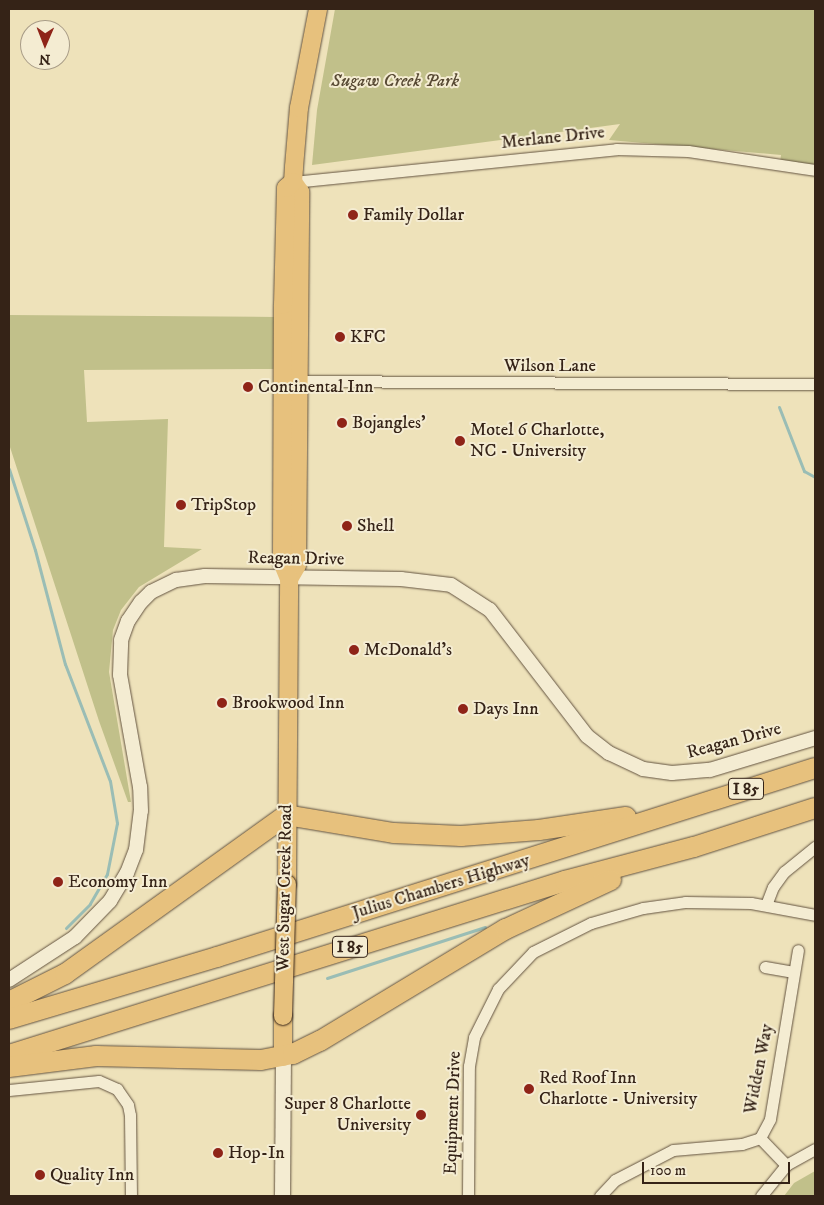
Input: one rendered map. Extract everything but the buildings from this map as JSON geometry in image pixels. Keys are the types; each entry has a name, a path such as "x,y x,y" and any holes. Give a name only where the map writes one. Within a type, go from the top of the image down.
{"highway":[{"name":"Julius Chambers Highway","path":"9,1019 521,862 677,810 815,768"},
{"name":"Julius Chambers Highway","path":"9,1055 556,884 694,847 815,808"},
{"path":"9,1002 71,970 286,815 394,833 461,836 539,830 677,810"},
{"path":"9,1067 96,1056 252,1060 284,1057 311,1046 419,979 552,905 694,847"}],"main road":[{"name":"West Sugar Creek Road","path":"282,1196 289,579 297,565 291,381 300,192 293,182 298,116 318,9"}],"street":[{"name":"Merlane Drive","path":"293,182 616,149 688,152 815,170"},
{"name":"Wilson Lane","path":"291,381 815,384"},
{"name":"Reagan Drive","path":"9,980 64,945 98,916 122,883 136,850 141,818 140,788 119,657 125,627 136,608 163,585 186,577 401,579 443,582 461,590 490,610 588,736 609,753 643,769 672,773 710,770 815,738"},
{"path":"766,906 773,887 784,872 815,847"},
{"name":"Equipment Drive","path":"468,1196 469,1066 474,1037 498,988 519,964 533,952 590,923 643,908 704,902 766,906 815,915"},
{"name":"Widden Way","path":"600,1196 615,1180 673,1150 742,1144 760,1138 770,1119 798,950"},
{"path":"766,967 794,972"},
{"path":"9,1090 99,1082 117,1089 128,1105 130,1115 131,1196"},
{"path":"760,1138 786,1165"},
{"path":"761,1196 786,1165 815,1149"}],"green space":[{"name":"Sugaw Creek Park","path":"335,9 815,9 815,175 779,170 781,155 609,140 620,124 312,165 317,110"},
{"path":"9,315 276,317 277,369 84,370 87,422 168,419 164,547 202,549 139,587 121,610 113,630 109,672 131,802 128,802 99,721 9,444"},
{"path":"815,1171 815,1196 784,1196 794,1183"}],"waterway":[{"path":"779,407 804,471 815,477"},
{"path":"9,469 35,550 65,664 110,781 117,823 107,874 90,904 66,928"},
{"path":"327,978 485,927"}],"place":[{"name":"Family Dollar","path":"353,215"},
{"name":"KFC","path":"340,337"},
{"name":"Continental Inn","path":"248,387"},
{"name":"Bojangles'","path":"342,423"},
{"name":"Motel 6 Charlotte, NC - University","path":"460,441"},
{"name":"TripStop","path":"181,505"},
{"name":"Shell","path":"347,526"},
{"name":"McDonald's","path":"354,650"},
{"name":"Brookwood Inn","path":"222,703"},
{"name":"Days Inn","path":"463,709"},
{"name":"Economy Inn","path":"58,882"},
{"name":"Red Roof Inn Charlotte - University","path":"529,1089"},
{"name":"Super 8 Charlotte University","path":"421,1115"},
{"name":"Hop-In","path":"218,1153"},
{"name":"Quality Inn","path":"40,1175"}]}
